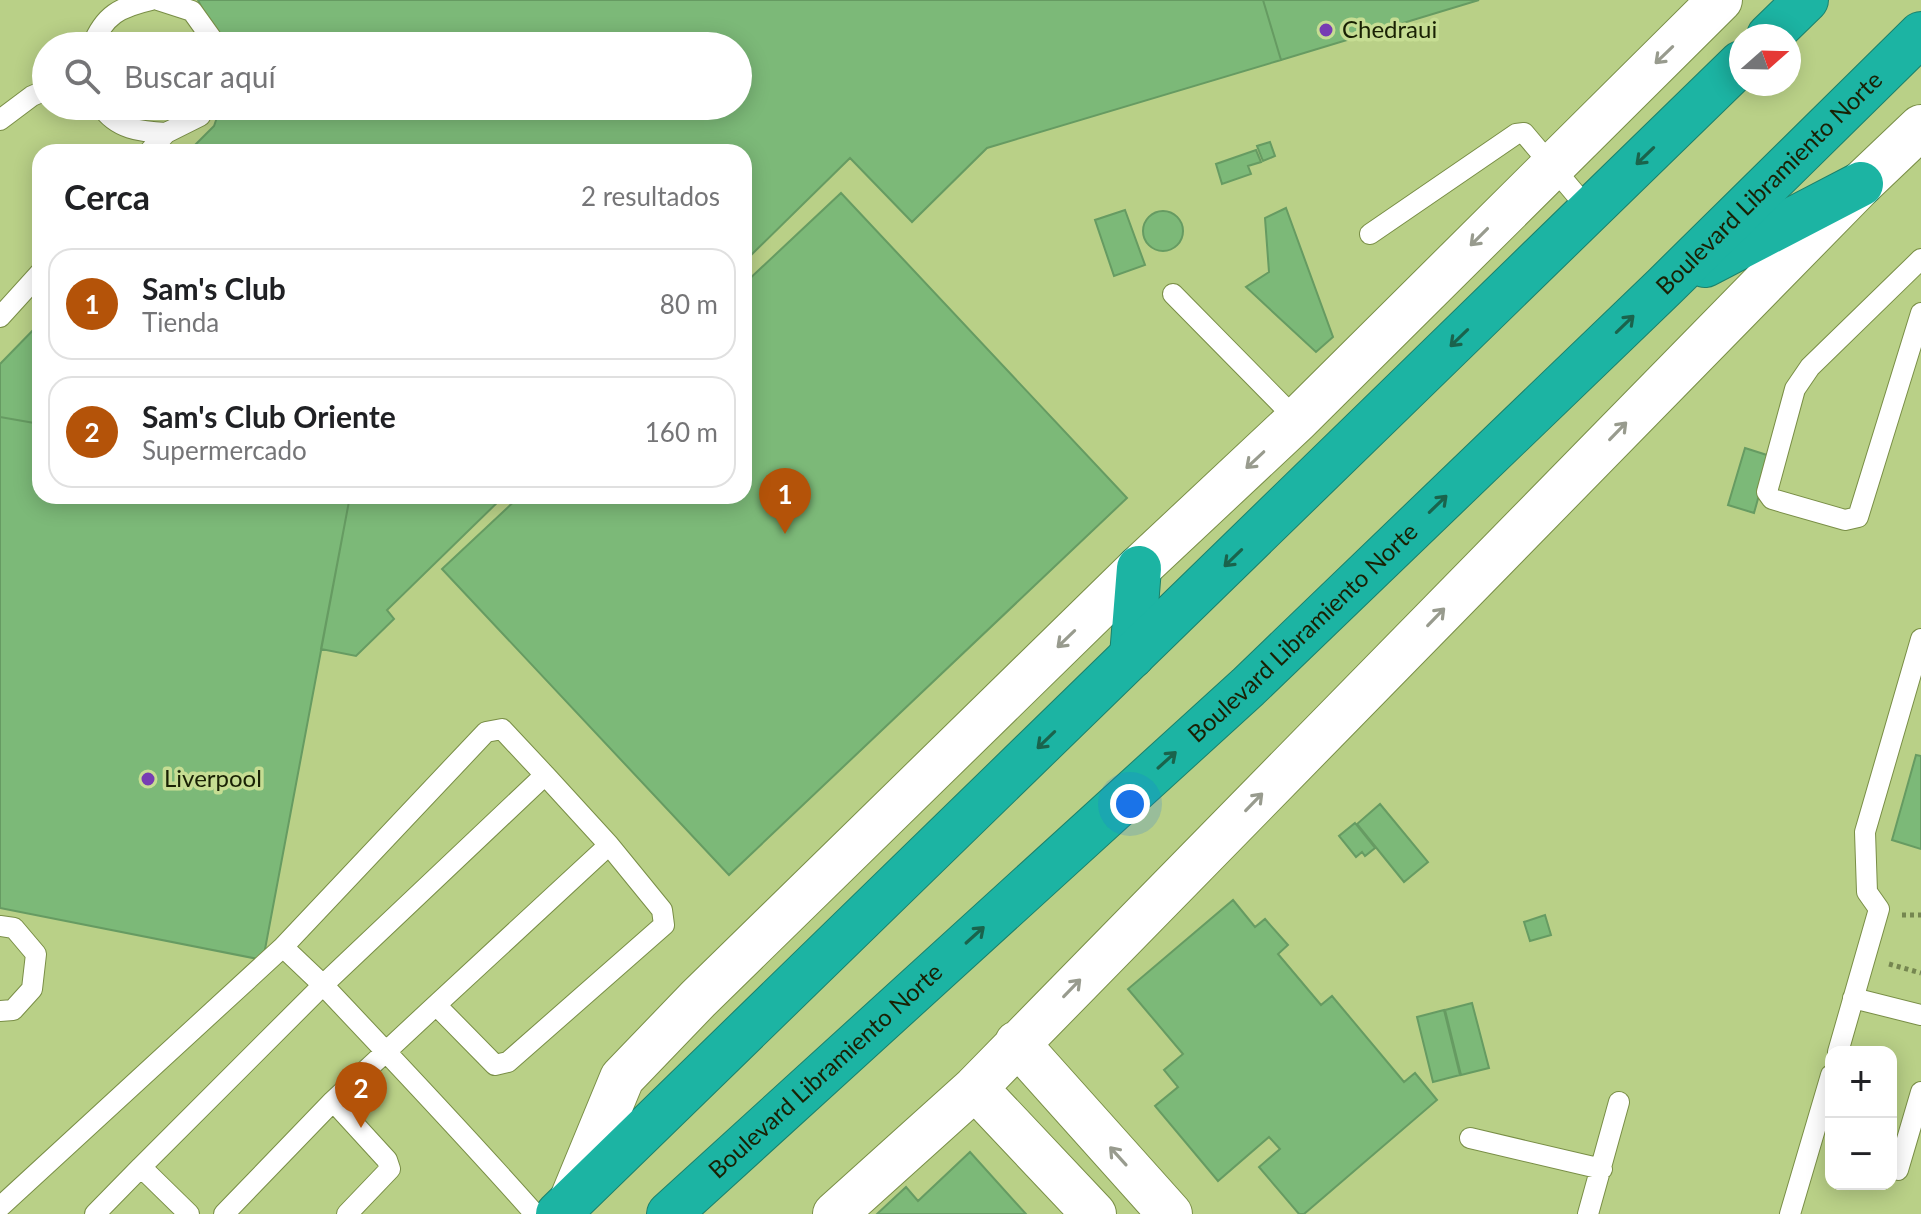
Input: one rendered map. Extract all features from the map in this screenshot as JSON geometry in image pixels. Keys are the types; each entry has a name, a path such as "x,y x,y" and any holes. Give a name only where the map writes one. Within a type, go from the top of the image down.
{"highway":[{"path":"1781,24 1806,0"},
{"name":"Boulevard Libramiento Norte","path":"669,1214 1248,687 1664,287 1921,34"},
{"path":"555,1209 1132,656 1729,75"},
{"path":"1664,287 1861,184"},
{"path":"1132,656 1139,568"},
{"path":"713,1214 790,1140 893,1010"}],"street":[{"path":"555,1209 622,1078 698,999 1139,568 1297,420 1720,0"},
{"path":"835,1214 975,1088 1861,184 1921,127"},
{"path":"1017,1043 1170,1214"},
{"path":"975,1088 1094,1214"}],"lane":[{"path":"98,32 100,26 124,6 151,0"},
{"path":"158,0 192,11 208,32"},
{"path":"0,120 32,96"},
{"path":"115,120 134,131 166,133"},
{"path":"156,144 166,133 192,120"},
{"path":"1370,234 1516,134 1524,133 1589,210"},
{"path":"1921,259 1810,367 1795,389 1767,492 1772,499 1845,520 1858,517 1921,313"},
{"path":"0,317 32,282"},
{"path":"1173,294 1297,420"},
{"path":"1840,1046 1879,909 1867,892 1865,832 1921,639"},
{"path":"0,1207 283,947 486,732 502,729 609,845 662,910 664,925 508,1062 495,1065 436,1005"},
{"path":"95,1214 323,985 545,775"},
{"path":"224,1214 333,1101 609,845"},
{"path":"0,926 14,928 36,954 32,989 13,1010 0,1011"},
{"path":"283,947 386,1051 555,1209"},
{"path":"1853,998 1921,1015"},
{"path":"1898,1170 1921,1092"},
{"path":"1790,1214 1825,1095"},
{"path":"333,1101 387,1160 390,1169 347,1214"},
{"path":"1588,1214 1619,1102"},
{"path":"1470,1138 1602,1169"},
{"path":"141,1167 189,1214"}],"building":[{"path":"198,0 1263,0 1281,60 987,148 912,222 850,158 752,254 752,144 196,144 216,120 752,120 752,32 213,32"},
{"name":"Chedraui","path":"1263,0 1479,0 1281,60"},
{"path":"1270,142 1275,156 1263,161 1257,146"},
{"path":"1256,150 1261,162 1248,166 1251,174 1222,184 1216,164"},
{"path":"841,193 1127,498 729,875 442,569 511,504 752,504 752,276"},
{"path":"1286,208 1333,337 1316,352 1246,287 1269,272 1265,218"},
{"path":"1125,210 1145,265 1114,276 1095,220"},
{"path":"1163,211 1177,217 1183,231 1177,245 1163,251 1149,245 1143,231 1149,217"},
{"path":"32,331 32,423 0,417 0,364"},
{"name":"Liverpool","path":"0,417 32,423 32,504 348,504 263,960 0,908"},
{"path":"1745,448 1770,456 1754,513 1728,505"},
{"path":"348,504 496,504 387,610 394,619 356,656 321,649"},
{"path":"1916,755 1921,756 1921,849 1892,840"},
{"path":"1380,804 1428,862 1404,882 1357,824"},
{"path":"1355,823 1375,848 1365,856 1362,852 1356,857 1339,836"},
{"path":"1233,900 1255,927 1265,919 1288,945 1278,954 1321,1005 1332,996 1404,1082 1415,1073 1437,1100 1304,1214 1299,1214 1259,1167 1280,1149 1269,1137 1218,1181 1155,1106 1178,1087 1164,1070 1183,1054 1128,989"},
{"path":"1545,915 1551,935 1530,941 1524,922"},
{"path":"1472,1003 1489,1068 1461,1075 1445,1010"},
{"path":"1444,1010 1460,1075 1433,1082 1417,1017"},
{"path":"970,1152 1026,1214 877,1214 906,1187 918,1201"}],"place":[{"name":"Chedraui","path":"1326,30"},
{"name":"Sam's Club","path":"785,534"},
{"name":"Liverpool","path":"148,779"},
{"name":"Sam's Club Oriente","path":"361,1128"}]}
